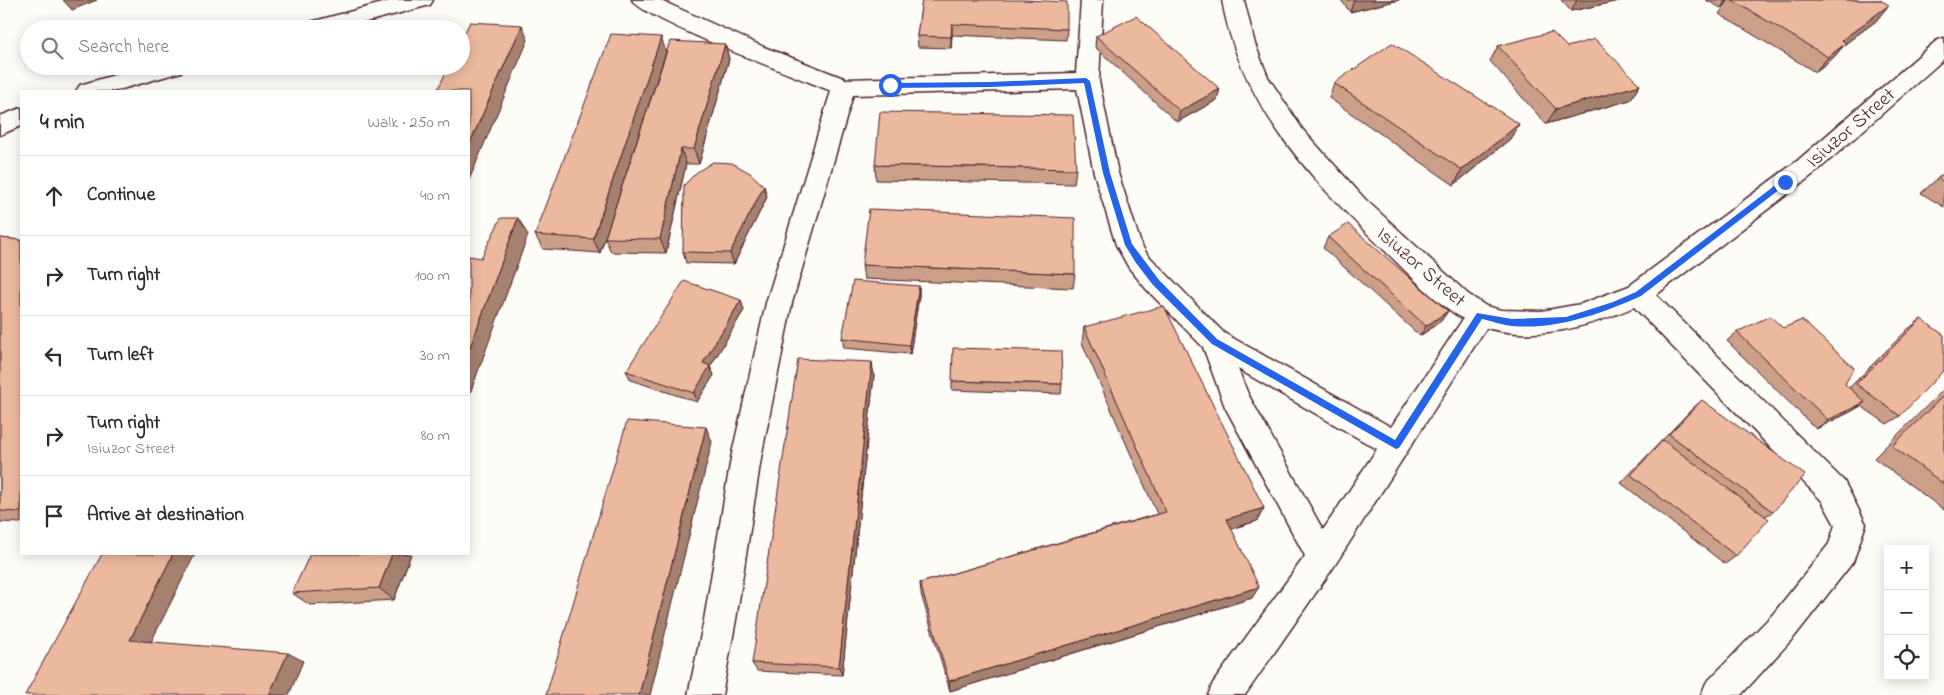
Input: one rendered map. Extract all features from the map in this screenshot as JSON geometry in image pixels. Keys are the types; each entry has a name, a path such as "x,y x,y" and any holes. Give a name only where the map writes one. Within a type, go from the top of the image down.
{"street":[{"path":"345,20 422,0"},
{"path":"643,0 669,14 756,52 844,87 1086,81"},
{"path":"1092,0 1086,81 1106,173 1129,245 1138,261 1214,341 1396,445"},
{"name":"Isiuzor Street","path":"1233,0 1236,23 1260,84 1310,156 1392,243 1444,291 1480,315 1512,322 1566,320 1616,304 1638,294 1806,167 1944,46"},
{"path":"91,90 142,75"},
{"path":"705,695 720,620 746,458 779,303 844,87"},
{"path":"0,126 20,116"},
{"path":"1638,294 1833,491 1851,524 1842,552 1784,625 1718,695"},
{"path":"1225,695 1271,634 1322,558 1480,315"},
{"path":"1214,341 1235,398 1322,558"}],"building":[{"path":"922,0 1067,2 1067,29 952,24 951,37 917,36"},
{"path":"1732,0 1880,0 1889,5 1842,40 1846,43 1828,57"},
{"path":"1136,16 1220,89 1180,111 1096,36"},
{"path":"470,22 522,25 470,143 470,90 437,90 445,75 470,75"},
{"path":"1552,32 1567,47 1595,39 1640,85 1556,109 1498,46"},
{"path":"611,34 661,37 593,239 535,235"},
{"path":"670,41 725,44 694,149 681,149 660,239 605,238"},
{"path":"1392,43 1519,124 1462,170 1334,83"},
{"path":"880,112 1073,115 1076,169 875,165"},
{"path":"713,162 732,163 750,173 764,186 730,253 683,252 684,185 697,172"},
{"path":"1944,173 1944,182 1938,178"},
{"path":"869,209 1075,218 1075,274 862,265"},
{"path":"501,218 518,218 470,347 470,256 481,258"},
{"path":"1348,224 1448,311 1426,326 1328,237"},
{"path":"0,238 20,240 20,512 0,511"},
{"path":"684,281 741,300 703,363 710,366 694,393 626,371"},
{"path":"853,281 919,286 909,345 842,338"},
{"path":"1164,306 1264,508 1227,519 1259,587 949,681 920,583 1166,512 1084,327"},
{"path":"1770,316 1783,328 1802,320 1854,368 1845,384 1865,402 1828,420 1737,332"},
{"path":"1921,319 1944,335 1944,370 1900,416 1856,384"},
{"path":"953,348 1061,351 1062,384 952,381"},
{"path":"798,359 872,362 839,667 752,663"},
{"path":"1944,395 1944,484 1892,446"},
{"path":"1702,400 1805,475 1773,512 1669,434"},
{"path":"627,421 706,427 639,695 546,695"},
{"path":"1663,440 1769,519 1736,556 1631,475"},
{"path":"101,555 172,555 130,640 288,653 269,695 25,695"},
{"path":"310,555 392,555 379,588 292,593"}],"route":[{"path":"890,85 991,85 1086,81 1106,173 1129,245 1138,261 1186,314 1214,341 1396,445 1480,315 1512,322 1566,320 1616,304 1638,294 1785,182"}]}
